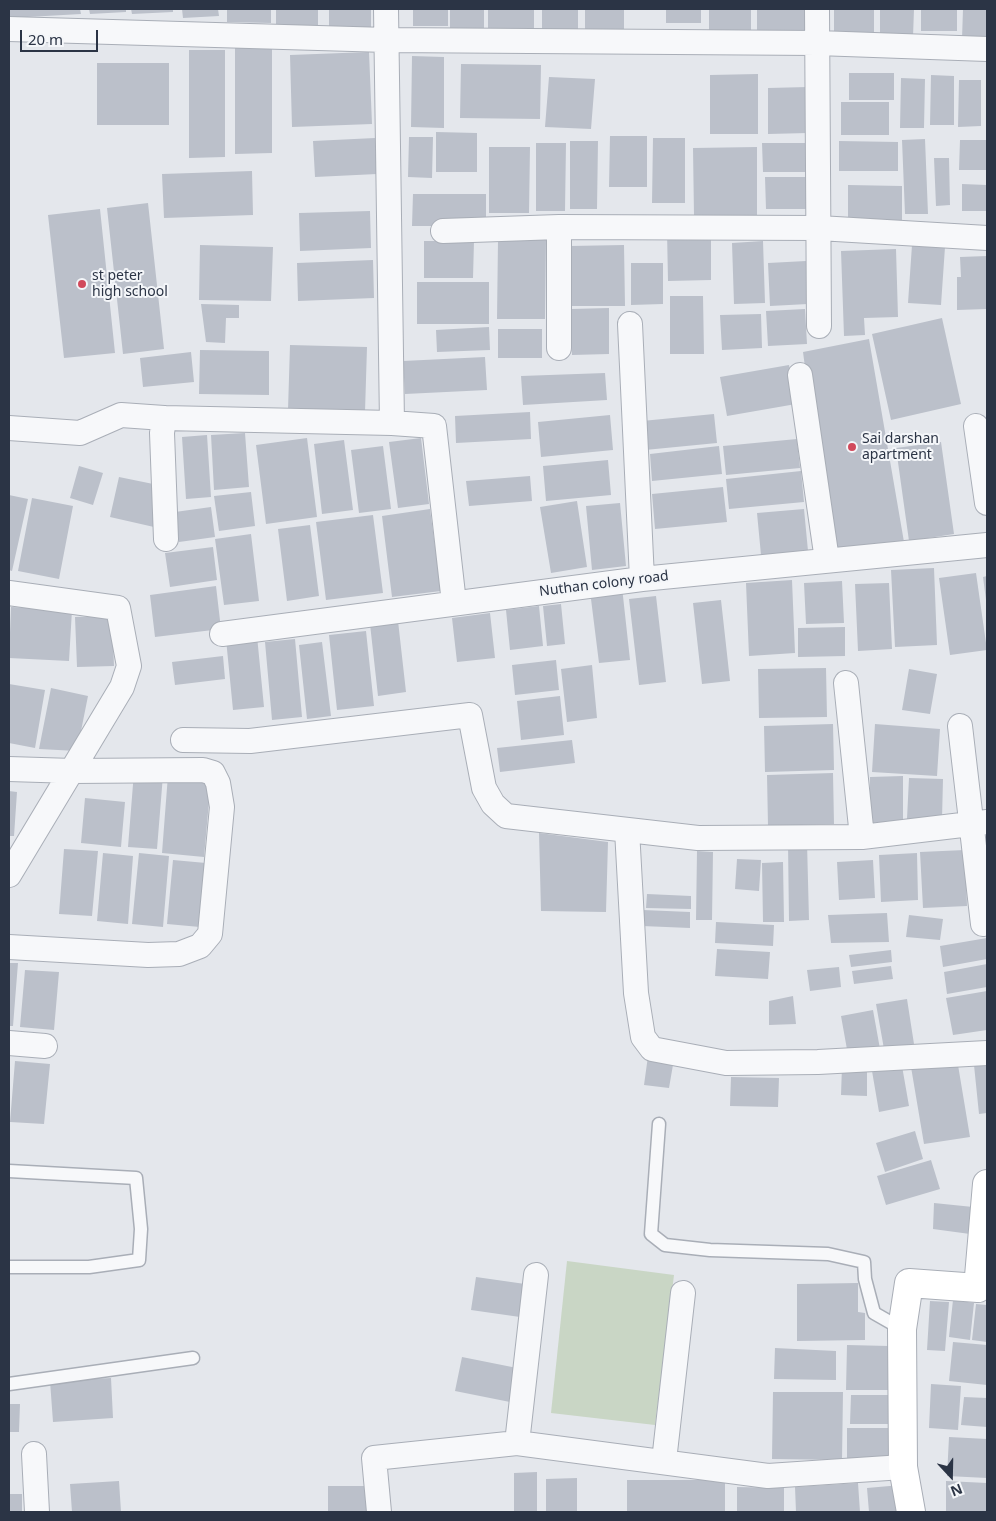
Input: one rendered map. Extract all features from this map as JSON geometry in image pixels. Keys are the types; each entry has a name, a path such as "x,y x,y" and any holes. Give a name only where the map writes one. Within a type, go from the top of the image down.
{"street":[{"path":"386,9 392,423"},
{"path":"817,9 819,326"},
{"path":"9,29 387,40 817,43 987,49"},
{"path":"559,227 559,348"},
{"path":"443,231 559,227 819,228 987,238"},
{"path":"630,324 642,579"},
{"path":"800,375 827,560"},
{"path":"9,428 80,433 120,414 164,418 392,423 434,426 454,603"},
{"path":"164,418 162,433 166,539"},
{"path":"976,426 987,502"},
{"name":"Nuthan colony road","path":"222,634 642,579 987,545"},
{"path":"9,593 118,608 129,666 122,687 9,875"},
{"path":"846,683 862,837"},
{"path":"183,740 250,741 470,715 484,788 493,804 506,816 698,838 862,837 980,823"},
{"path":"960,726 980,823 983,924"},
{"path":"9,769 73,771 202,770 213,773 218,783 222,807 210,934 200,946 179,954 148,955 9,947"},
{"path":"627,830 636,993 643,1037 652,1048 726,1062 818,1062 987,1053"},
{"path":"9,1043 45,1046"},
{"path":"911,1512 903,1467 902,1329 909,1283 978,1288 987,1184"},
{"path":"517,1444 536,1275"},
{"path":"664,1461 683,1293"},
{"path":"379,1512 374,1458 517,1444 664,1461 768,1476 903,1467"},
{"path":"34,1454 37,1512"}],"lane":[{"path":"659,1124 651,1234 665,1245 710,1250 828,1254 864,1262 874,1313 902,1329"},
{"path":"9,1171 136,1178 141,1229 139,1260 90,1267 9,1267"},
{"path":"9,1384 193,1358"}],"green space":[{"path":"567,1261 674,1275 655,1425 551,1413"}],"building":[{"path":"10,9 80,9 81,14 10,18"},
{"path":"89,9 126,9 126,12 90,14"},
{"path":"131,9 173,9 173,12 132,14"},
{"path":"182,9 218,9 219,16 183,18"},
{"path":"227,9 271,9 271,23 227,22"},
{"path":"276,9 318,9 318,30 276,29"},
{"path":"329,9 371,9 371,30 329,30"},
{"path":"413,9 448,9 448,26 413,26"},
{"path":"450,9 484,9 484,30 450,30"},
{"path":"488,9 534,9 534,29 488,29"},
{"path":"542,9 578,9 578,29 542,29"},
{"path":"585,9 624,9 624,29 585,29"},
{"path":"666,9 701,9 701,23 666,23"},
{"path":"709,9 751,9 751,32 709,31"},
{"path":"757,9 808,9 808,33 757,33"},
{"path":"834,9 874,9 874,35 834,34"},
{"path":"880,9 914,9 913,37 880,37"},
{"path":"921,9 957,9 957,31 921,31"},
{"path":"963,9 987,9 987,39 962,39"},
{"path":"235,45 272,45 272,153 235,154"},
{"path":"189,50 225,50 225,157 189,158"},
{"path":"369,52 372,124 292,127 290,55"},
{"path":"412,56 444,57 444,128 411,127"},
{"path":"97,63 169,63 169,125 97,125"},
{"path":"461,64 541,65 540,119 460,118"},
{"path":"849,73 894,73 894,100 849,100"},
{"path":"758,74 758,134 710,134 710,75"},
{"path":"931,75 954,76 954,125 930,125"},
{"path":"549,77 595,79 591,129 545,127"},
{"path":"901,78 925,79 924,128 900,128"},
{"path":"959,80 981,80 981,126 958,127"},
{"path":"808,87 808,133 768,134 768,88"},
{"path":"841,102 889,102 889,135 841,135"},
{"path":"436,132 477,133 477,172 436,172"},
{"path":"610,136 647,136 647,187 609,187"},
{"path":"409,137 433,137 432,178 408,177"},
{"path":"375,138 377,174 315,177 313,141"},
{"path":"653,138 685,138 685,203 652,203"},
{"path":"925,139 928,214 905,214 902,140"},
{"path":"960,140 987,140 987,170 959,170"},
{"path":"570,141 598,141 597,209 570,209"},
{"path":"839,141 898,142 898,171 839,171"},
{"path":"536,143 566,143 565,211 536,211"},
{"path":"762,143 811,143 811,172 763,172"},
{"path":"489,147 530,147 529,213 489,213"},
{"path":"757,147 757,215 694,216 693,148"},
{"path":"934,158 949,158 950,205 936,206"},
{"path":"252,171 253,215 164,218 162,174"},
{"path":"765,177 810,177 810,209 766,209"},
{"path":"962,184 987,185 987,211 962,211"},
{"path":"848,185 902,186 902,224 848,224"},
{"path":"413,194 486,194 486,226 412,226"},
{"path":"148,203 164,349 123,354 107,208"},
{"name":"st peter high school","path":"100,209 115,353 64,358 48,215"},
{"path":"370,211 371,248 300,251 299,213"},
{"path":"711,230 711,280 668,281 667,231"},
{"path":"498,240 546,240 545,319 497,319"},
{"path":"424,241 474,241 473,278 424,278"},
{"path":"763,241 765,303 734,304 732,243"},
{"path":"200,245 273,247 271,301 199,300"},
{"path":"624,245 625,306 570,306 570,246"},
{"path":"912,245 945,247 941,305 908,303"},
{"path":"896,249 898,317 864,318 865,335 844,336 841,251"},
{"path":"987,256 987,309 957,310 957,277 961,277 960,257"},
{"path":"373,260 374,298 298,301 297,263"},
{"path":"806,261 808,304 770,306 768,263"},
{"path":"631,263 663,263 663,304 631,305"},
{"path":"417,282 489,282 489,324 417,324"},
{"path":"670,296 703,296 704,354 670,354"},
{"path":"201,304 239,305 239,318 226,318 225,343 206,342"},
{"path":"609,308 609,354 572,355 571,309"},
{"path":"805,309 807,344 768,346 766,311"},
{"path":"761,314 762,348 722,350 720,315"},
{"path":"942,318 961,404 891,420 872,334"},
{"path":"489,327 490,350 437,352 436,330"},
{"path":"498,329 542,329 542,358 498,358"},
{"name":"Sai darshan apartment","path":"869,339 904,542 829,550 803,352"},
{"path":"290,345 367,347 365,412 288,410"},
{"path":"200,350 269,351 269,395 199,394"},
{"path":"191,352 194,382 143,387 140,358"},
{"path":"485,357 487,390 405,394 403,361"},
{"path":"789,365 796,404 727,416 720,377"},
{"path":"605,373 607,400 523,405 521,376"},
{"path":"530,412 531,439 456,443 455,416"},
{"path":"714,414 717,443 645,450 642,421"},
{"path":"610,415 613,450 541,457 538,422"},
{"path":"245,433 249,487 214,490 211,435"},
{"path":"207,435 211,497 186,499 182,437"},
{"path":"307,438 317,517 266,524 256,445"},
{"path":"421,438 429,504 398,508 389,442"},
{"path":"797,439 800,468 726,475 723,446"},
{"path":"344,440 353,510 322,514 314,444"},
{"path":"941,442 954,534 909,541 896,448"},
{"path":"383,446 391,509 359,513 351,450"},
{"path":"719,446 722,474 652,481 650,454"},
{"path":"608,460 611,495 546,501 543,466"},
{"path":"79,466 103,473 93,505 70,498"},
{"path":"801,471 804,502 729,509 726,479"},
{"path":"530,476 532,501 469,506 466,481"},
{"path":"119,477 163,486 154,527 110,517"},
{"path":"723,487 727,522 655,529 652,494"},
{"path":"251,492 255,526 219,531 214,496"},
{"path":"9,495 28,499 12,571 9,570"},
{"path":"32,498 73,506 59,579 18,571"},
{"path":"577,501 587,567 551,573 540,507"},
{"path":"620,503 626,566 592,570 586,506"},
{"path":"211,507 215,537 179,542 175,512"},
{"path":"430,509 441,591 392,597 382,516"},
{"path":"804,509 808,551 761,555 757,513"},
{"path":"373,515 383,593 326,600 316,522"},
{"path":"310,525 319,596 287,601 278,529"},
{"path":"251,534 259,601 224,605 215,539"},
{"path":"213,547 217,580 170,587 165,553"},
{"path":"934,568 937,645 895,647 891,570"},
{"path":"976,573 987,650 950,655 939,578"},
{"path":"987,576 987,600 986,600 983,577"},
{"path":"792,580 795,653 749,656 746,583"},
{"path":"842,581 844,623 806,624 804,583"},
{"path":"889,583 892,649 858,651 855,584"},
{"path":"216,586 221,629 155,637 150,595"},
{"path":"622,587 630,660 599,663 590,591"},
{"path":"656,596 666,682 639,685 629,599"},
{"path":"721,600 730,681 702,684 693,603"},
{"path":"561,604 565,644 547,646 543,606"},
{"path":"539,606 543,646 510,650 506,610"},
{"path":"11,607 72,610 69,661 9,658"},
{"path":"397,612 406,692 378,696 369,615"},
{"path":"490,613 495,658 457,662 452,618"},
{"path":"112,616 114,666 77,667 75,617"},
{"path":"845,627 845,656 798,657 798,628"},
{"path":"366,631 374,706 337,710 329,635"},
{"path":"257,636 264,707 233,710 226,639"},
{"path":"295,639 302,717 272,720 265,642"},
{"path":"322,642 331,716 307,719 299,645"},
{"path":"223,656 225,679 175,685 172,662"},
{"path":"556,660 559,690 515,695 512,665"},
{"path":"592,665 597,718 567,722 561,669"},
{"path":"826,668 827,717 759,718 758,669"},
{"path":"909,669 937,674 930,714 902,710"},
{"path":"9,684 45,690 35,748 9,743"},
{"path":"51,688 88,696 77,751 39,749"},
{"path":"560,696 564,735 521,740 517,701"},
{"path":"833,724 834,770 765,772 764,726"},
{"path":"875,724 940,729 937,776 872,772"},
{"path":"572,740 575,763 500,772 497,748"},
{"path":"134,772 163,775 157,849 128,847"},
{"path":"833,773 834,824 768,826 767,775"},
{"path":"168,775 211,779 204,857 162,853"},
{"path":"903,776 903,822 870,823 870,777"},
{"path":"909,778 943,779 942,819 907,819"},
{"path":"9,791 17,792 14,836 9,836"},
{"path":"85,798 125,802 121,847 81,843"},
{"path":"539,833 608,842 606,912 541,911"},
{"path":"807,842 809,920 789,921 788,843"},
{"path":"64,849 98,851 92,916 59,914"},
{"path":"965,850 967,906 923,908 920,852"},
{"path":"697,851 713,852 712,920 696,920"},
{"path":"103,853 133,856 128,924 97,921"},
{"path":"139,853 169,856 163,927 132,924"},
{"path":"917,853 918,900 881,902 879,855"},
{"path":"737,859 761,860 759,891 735,889"},
{"path":"173,860 206,863 200,927 167,924"},
{"path":"873,860 875,898 839,900 837,862"},
{"path":"783,862 784,922 763,922 762,863"},
{"path":"647,894 691,896 691,909 646,908"},
{"path":"643,910 690,912 690,928 642,926"},
{"path":"887,913 889,942 831,943 828,915"},
{"path":"909,915 943,919 940,940 906,937"},
{"path":"716,922 774,925 773,946 715,943"},
{"path":"987,938 987,959 943,967 940,946"},
{"path":"717,949 770,952 768,979 715,976"},
{"path":"891,950 892,962 851,967 849,955"},
{"path":"9,963 18,963 13,1026 9,1026"},
{"path":"987,964 987,987 947,994 944,972"},
{"path":"891,966 893,979 854,984 852,971"},
{"path":"839,967 841,987 810,991 807,970"},
{"path":"25,970 59,972 54,1030 20,1027"},
{"path":"987,991 987,1030 953,1035 946,998"},
{"path":"793,996 796,1024 769,1025 769,1001"},
{"path":"907,999 914,1044 884,1049 876,1004"},
{"path":"873,1010 880,1049 848,1055 841,1016"},
{"path":"648,1056 674,1059 669,1088 644,1085"},
{"path":"957,1059 970,1137 924,1144 911,1067"},
{"path":"15,1061 50,1064 44,1124 10,1122"},
{"path":"987,1063 987,1113 979,1114 974,1065"},
{"path":"842,1066 867,1067 867,1096 841,1095"},
{"path":"902,1066 909,1106 879,1112 872,1071"},
{"path":"731,1077 779,1078 778,1107 730,1106"},
{"path":"915,1131 923,1159 885,1172 876,1143"},
{"path":"931,1160 940,1189 886,1205 877,1176"},
{"path":"934,1203 973,1207 970,1234 933,1229"},
{"path":"476,1277 525,1284 520,1317 471,1310"},
{"path":"858,1283 858,1312 865,1313 865,1340 797,1341 797,1284"},
{"path":"953,1300 974,1303 970,1340 949,1337"},
{"path":"930,1301 949,1302 945,1351 927,1350"},
{"path":"976,1304 987,1305 987,1342 972,1340"},
{"path":"953,1342 987,1345 987,1385 949,1381"},
{"path":"847,1345 889,1346 889,1390 846,1390"},
{"path":"775,1348 836,1351 836,1380 774,1379"},
{"path":"462,1357 517,1368 510,1402 455,1391"},
{"path":"111,1378 113,1418 53,1422 50,1381"},
{"path":"931,1384 961,1386 958,1430 929,1428"},
{"path":"773,1392 843,1392 842,1460 772,1459"},
{"path":"851,1395 892,1395 891,1424 850,1424"},
{"path":"964,1397 987,1398 987,1427 961,1425"},
{"path":"9,1404 20,1404 19,1432 9,1432"},
{"path":"847,1428 893,1428 892,1460 847,1460"},
{"path":"949,1437 987,1439 987,1478 947,1476"},
{"path":"537,1472 537,1512 514,1512 514,1473"},
{"path":"577,1478 577,1512 546,1512 546,1479"},
{"path":"627,1480 725,1480 725,1512 627,1512"},
{"path":"119,1481 121,1512 72,1512 70,1484"},
{"path":"946,1481 987,1483 987,1512 946,1512"},
{"path":"858,1483 860,1512 796,1512 795,1487"},
{"path":"901,1485 903,1512 869,1512 867,1488"},
{"path":"328,1486 369,1486 369,1512 328,1512"},
{"path":"737,1487 784,1488 784,1512 737,1512"},
{"path":"9,1494 22,1494 22,1512 9,1512"}],"place":[{"name":"st peter high school","path":"82,284"},
{"name":"Sai darshan apartment","path":"852,447"}]}
